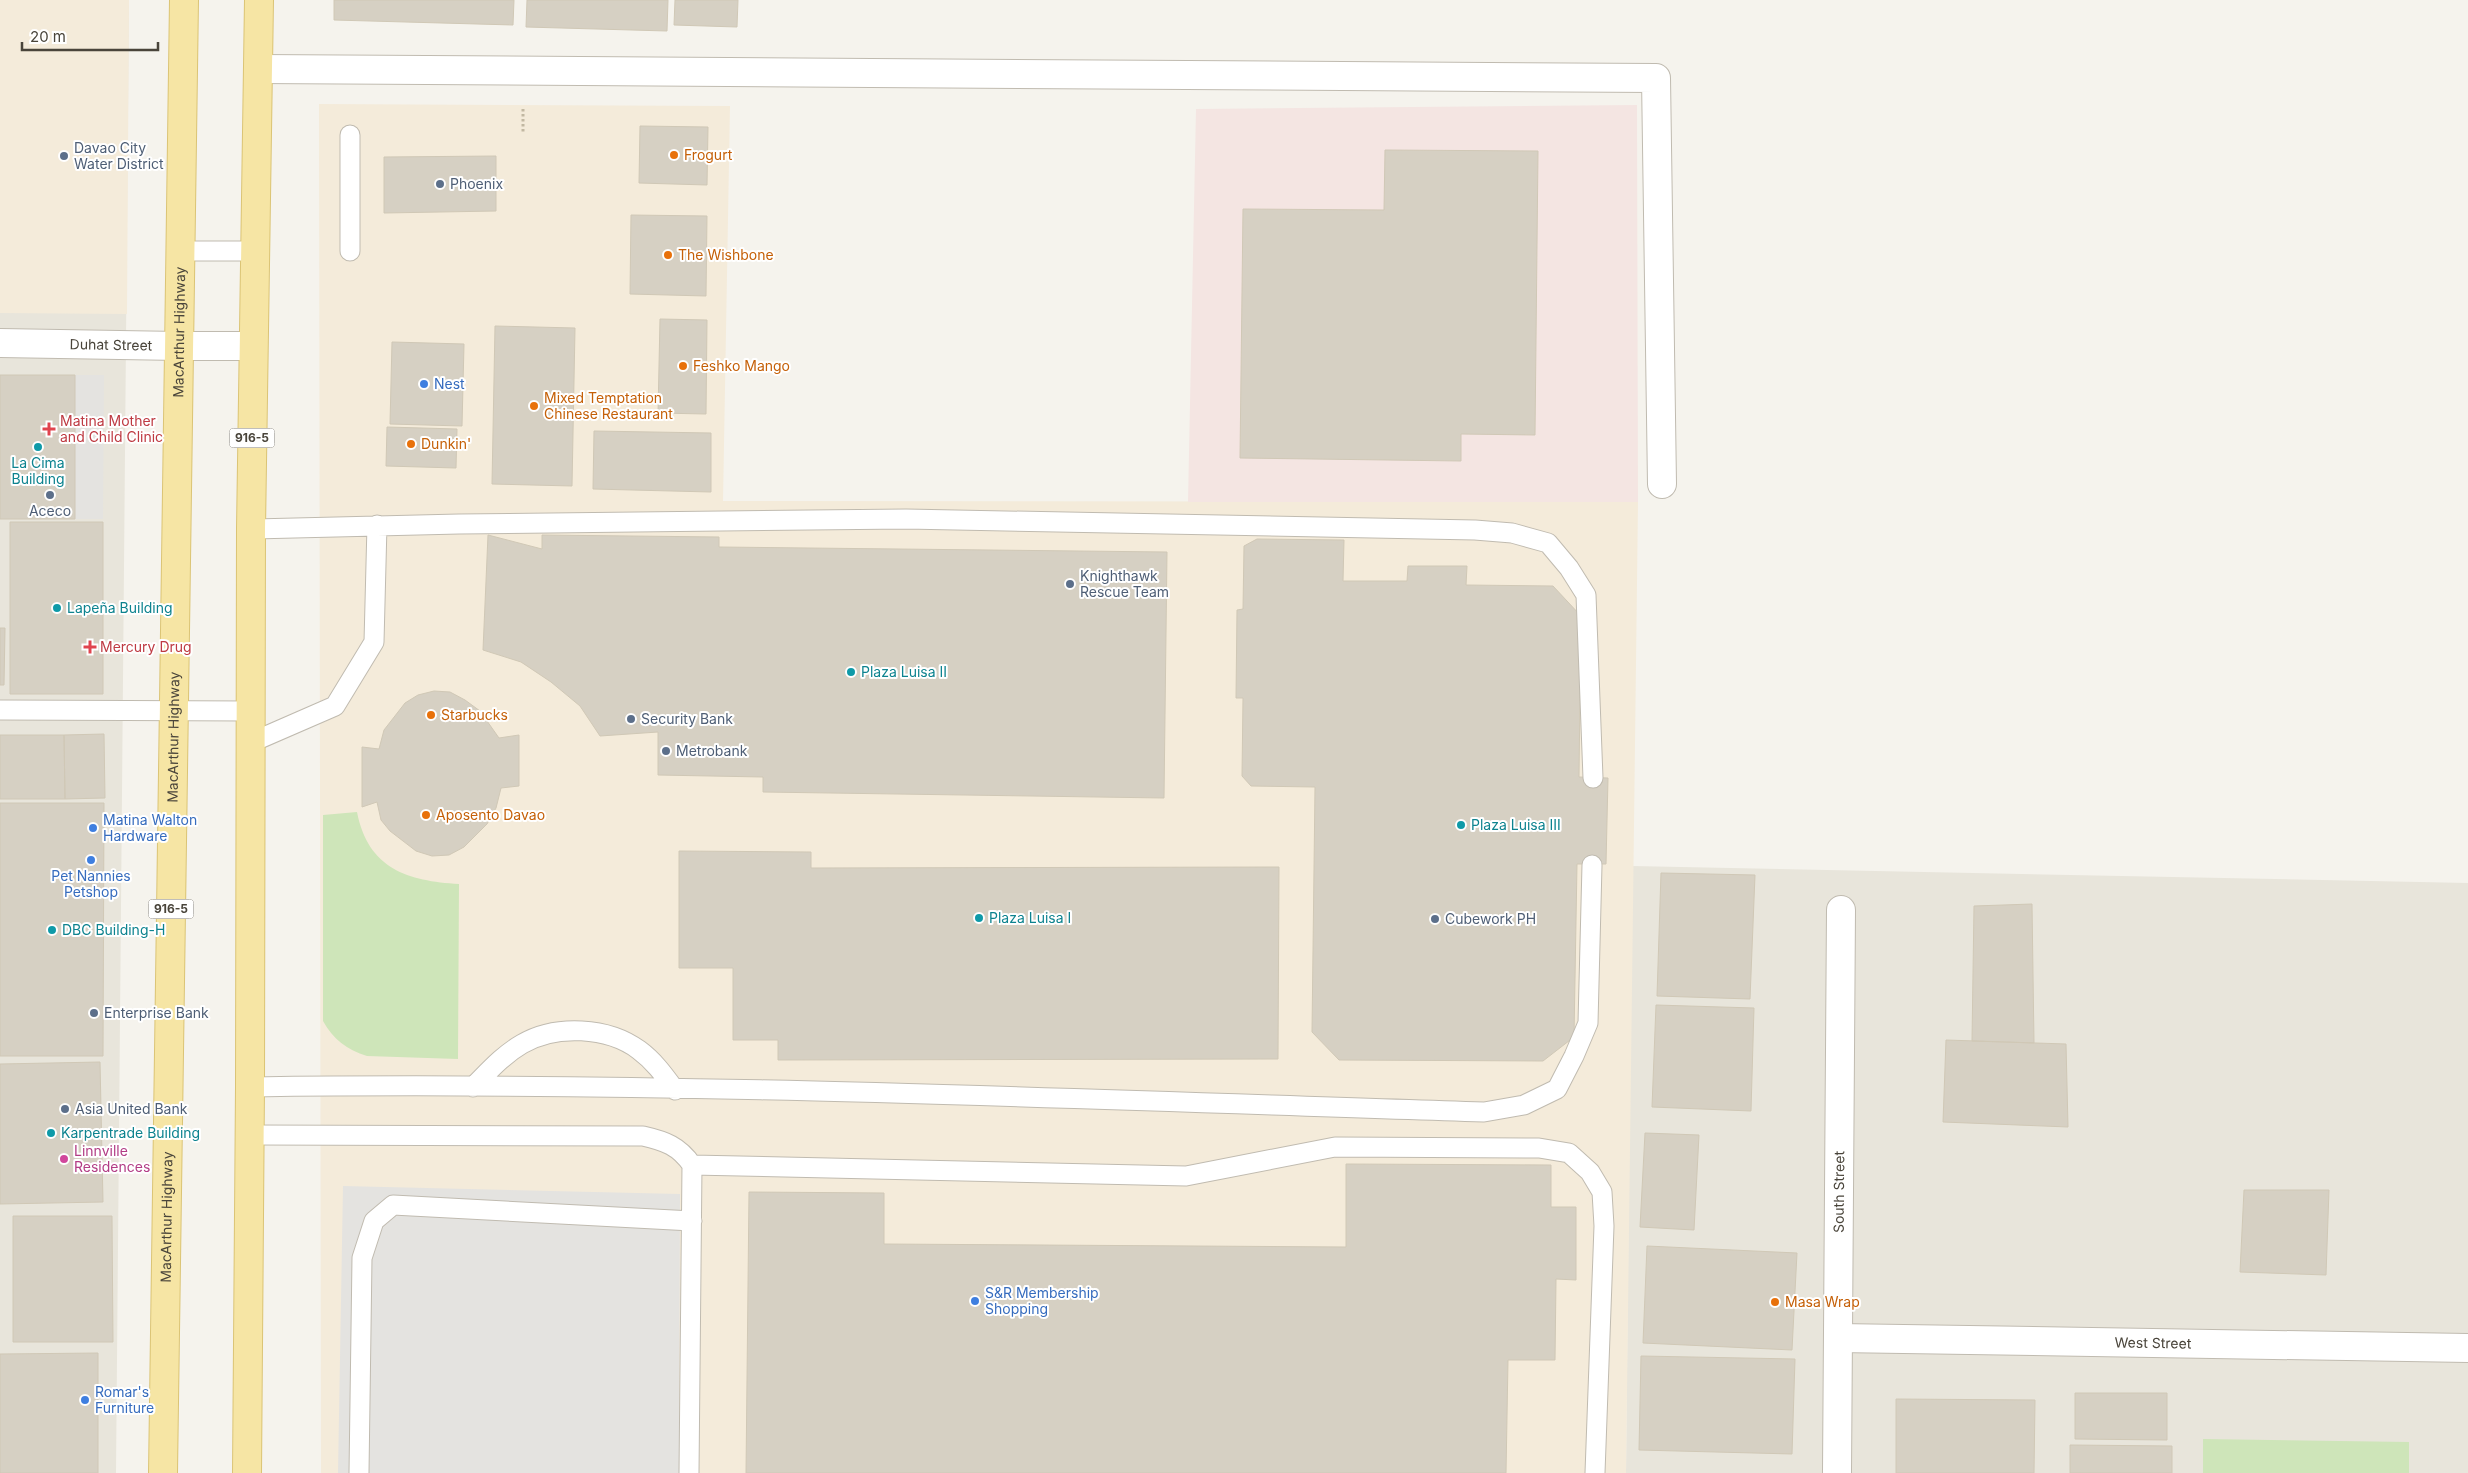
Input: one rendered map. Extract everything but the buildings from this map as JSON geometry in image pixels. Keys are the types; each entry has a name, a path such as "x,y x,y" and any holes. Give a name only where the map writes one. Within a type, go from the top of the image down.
{"main road":[{"name":"MacArthur Highway","path":"163,1473 184,0"},
{"name":"916-5","path":"247,1473 251,529 259,0"}],"street":[{"path":"258,70 1656,78 1662,484"},
{"name":"Duhat Street","path":"0,343 253,346"},
{"name":"South Street","path":"1837,1473 1841,910"},
{"name":"West Street","path":"1838,1338 2468,1348"}],"lane":[{"path":"350,135 350,251"},
{"path":"180,251 254,251"},
{"path":"251,529 377,525 906,519 1475,530 1512,533 1548,543 1569,568 1586,595 1593,778"},
{"path":"250,743 335,706 374,642 377,525"},
{"path":"0,710 250,711"},
{"path":"250,1087 473,1087 980,1096 1484,1112 1524,1105 1557,1089 1588,1023 1592,865"},
{"path":"473,1087 502,1058 524,1043 548,1034 574,1031 596,1032 610,1036 638,1049 654,1063 675,1090"},
{"path":"249,1135 643,1136 667,1142 684,1152 692,1165 689,1473"},
{"path":"692,1165 1186,1176 1335,1147 1538,1148 1569,1153 1590,1172 1602,1192 1604,1226 1595,1473"},
{"path":"359,1473 362,1258 374,1221 393,1205 692,1221"}],"shaded area":[{"path":"0,0 129,0 116,1473 0,1473"},
{"name":"Davao City Water District","path":"0,0 129,0 127,314 0,313"},
{"path":"319,104 730,106 723,501 1638,502 1626,1473 321,1473"},
{"path":"1637,105 1638,502 1188,502 1196,109"},
{"path":"75,375 104,375 103,519 75,519"},
{"path":"1632,866 2468,883 2468,1473 1626,1473"},
{"path":"343,1186 680,1194 679,1473 338,1473"}],"green space":[{"path":"357,812 362,831 370,847 393,868 423,880 459,884 458,1059 367,1056 353,1051 341,1043 323,1021 323,815"},
{"path":"2203,1439 2409,1442 2409,1473 2203,1473"}],"place":[{"name":"Frogurt","path":"674,155"},
{"name":"Davao City Water District","path":"64,156"},
{"name":"Phoenix","path":"440,184"},
{"name":"The Wishbone","path":"668,255"},
{"name":"Feshko Mango","path":"683,366"},
{"name":"Nest","path":"424,384"},
{"name":"Mixed Temptation Chinese Restaurant","path":"534,406"},
{"name":"Matina Mother and Child Clinic","path":"49,429"},
{"name":"Dunkin'","path":"411,444"},
{"name":"La Cima Building","path":"38,447"},
{"name":"Aceco","path":"50,495"},
{"name":"Knighthawk Rescue Team","path":"1070,584"},
{"name":"Lapeña Building","path":"57,608"},
{"name":"Mercury Drug","path":"90,647"},
{"name":"Plaza Luisa II","path":"851,672"},
{"name":"Starbucks","path":"431,715"},
{"name":"Security Bank","path":"631,719"},
{"name":"Metrobank","path":"666,751"},
{"name":"Aposento Davao","path":"426,815"},
{"name":"Plaza Luisa III","path":"1461,825"},
{"name":"Matina Walton Hardware","path":"93,828"},
{"name":"Pet Nannies Petshop","path":"91,860"},
{"name":"Plaza Luisa I","path":"979,918"},
{"name":"Cubework PH","path":"1435,919"},
{"name":"DBC Building-H","path":"52,930"},
{"name":"Enterprise Bank","path":"94,1013"},
{"name":"Asia United Bank","path":"65,1109"},
{"name":"Karpentrade Building","path":"51,1133"},
{"name":"Linnville Residences","path":"64,1159"},
{"name":"S&R Membership Shopping","path":"975,1301"},
{"name":"Masa Wrap","path":"1775,1302"},
{"name":"Romar's Furniture","path":"85,1400"}]}
